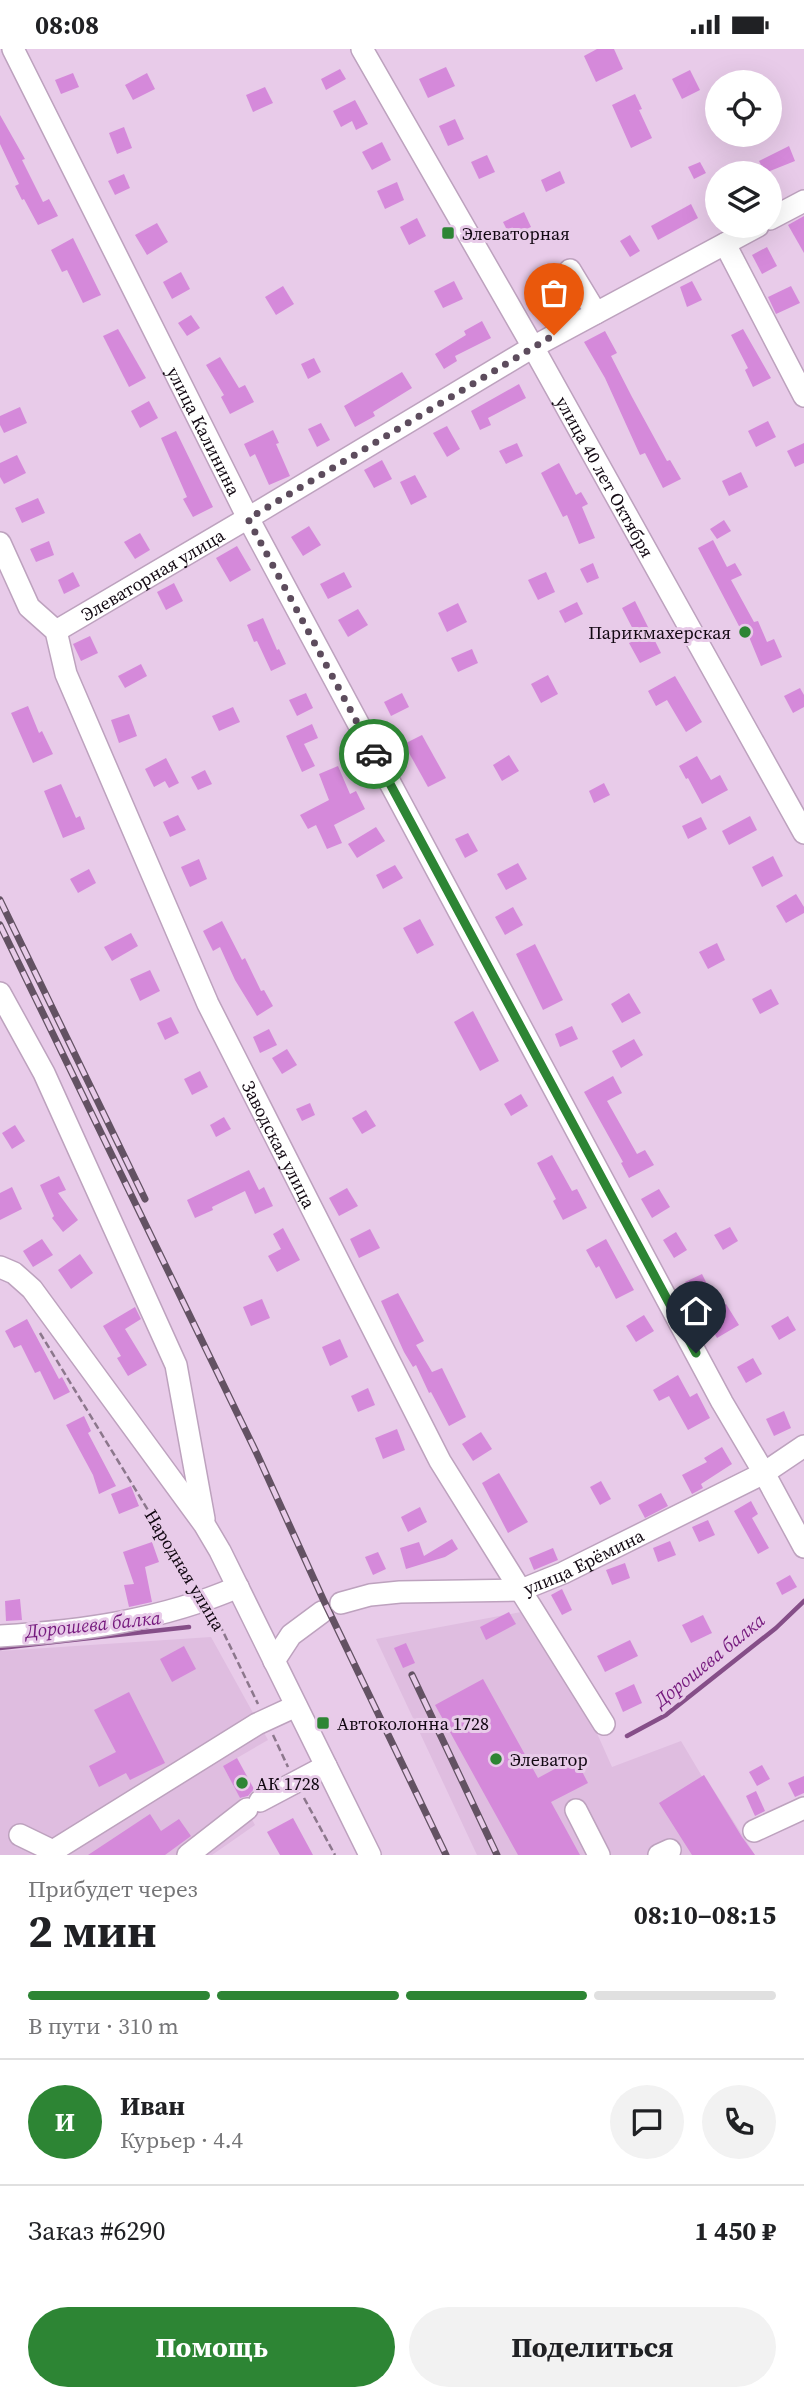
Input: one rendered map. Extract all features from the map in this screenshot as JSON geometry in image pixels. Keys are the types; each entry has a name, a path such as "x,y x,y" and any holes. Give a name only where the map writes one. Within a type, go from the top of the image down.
{"street":[{"name":"улица Калинина","path":"13,49 248,519 722,1402 804,1547"},
{"name":"улица 40 лет Октября","path":"362,49 533,347 804,833"},
{"path":"782,213 804,201"},
{"name":"Элеваторная улица","path":"56,631 533,347 736,238"},
{"path":"725,244 804,396"},
{"path":"570,270 596,313"},
{"path":"0,543 29,607 56,631"},
{"name":"Заводская улица","path":"56,631 66,674 208,1004 440,1461 604,1724"},
{"name":"Народная улица","path":"0,993 44,1073 176,1365 204,1524"},
{"name":"Народная улица","path":"0,1266 14,1273 32,1289 204,1524 238,1587 370,1855"},
{"name":"улица Ерёмина","path":"274,1661 291,1635 331,1607 370,1595 390,1593 520,1590 563,1573 764,1473 804,1445"},
{"path":"0,1636 58,1633 155,1617 238,1587"},
{"path":"20,1835 55,1853 265,1720 296,1706"},
{"path":"188,1855 253,1805 326,1766"},
{"path":"754,1831 804,1808"},
{"path":"576,1810 599,1855"}],"path":[{"name":"Народная улица","path":"35,1325 164,1538 208,1600 265,1720 335,1855"}],"shaded area":[{"path":"521,1612 596,1731 612,1767 681,1741 755,1855 477,1855 376,1639"},
{"path":"211,1637 268,1740 223,1766 255,1825 212,1855 0,1855 0,1651"}],"building":[{"path":"597,49 614,49 623,69 596,82 584,56"},
{"path":"446,67 455,86 428,98 419,79"},
{"path":"340,69 346,79 326,90 321,79"},
{"path":"690,70 700,90 682,99 672,79"},
{"path":"73,73 79,87 61,94 55,80"},
{"path":"147,73 155,89 133,100 125,85"},
{"path":"265,87 273,103 253,112 246,95"},
{"path":"635,94 652,138 631,148 612,105"},
{"path":"355,100 368,124 356,130 352,121 341,127 333,111"},
{"path":"0,115 25,159 22,160 43,202 49,199 58,216 38,225 24,199 22,200 15,186 19,184 0,144"},
{"path":"455,119 464,139 448,146 439,126"},
{"path":"124,127 132,148 117,154 109,133"},
{"path":"382,142 391,160 372,170 362,152"},
{"path":"789,146 795,161 782,166 782,161 759,161"},
{"path":"487,155 495,172 479,179 471,162"},
{"path":"700,162 705,174 694,179 688,167"},
{"path":"560,171 565,183 546,192 541,180"},
{"path":"124,174 130,188 115,195 108,181"},
{"path":"397,182 404,200 385,209 377,191"},
{"path":"691,204 698,218 658,240 651,226"},
{"path":"524,212 531,227 510,236 503,222"},
{"path":"804,216 804,253 788,225"},
{"path":"417,218 426,236 409,245 400,227"},
{"path":"157,223 168,242 147,255 135,235"},
{"path":"630,235 640,251 630,257 620,241"},
{"path":"73,238 101,295 83,303 67,270 62,272 51,250"},
{"path":"767,247 777,266 762,274 752,255"},
{"path":"181,272 190,289 172,299 163,282"},
{"path":"454,281 463,299 443,308 434,291"},
{"path":"692,281 702,300 687,307 680,287"},
{"path":"283,286 294,304 276,315 265,297"},
{"path":"791,286 800,303 776,314 768,297"},
{"path":"556,288 564,305 542,316 534,299"},
{"path":"191,315 200,328 187,336 178,323"},
{"path":"482,321 491,338 455,356 457,361 444,369 435,354 466,335 464,331"},
{"path":"118,329 146,378 129,387 103,336"},
{"path":"743,329 771,378 753,387 745,370 748,368 731,335"},
{"path":"605,331 617,353 611,356 632,397 667,461 670,460 681,479 663,488 645,453 640,455 605,378 584,342"},
{"path":"220,357 239,388 245,385 254,402 230,414 221,397 224,395 206,365"},
{"path":"314,358 321,372 308,379 301,364"},
{"path":"402,372 412,388 373,412 375,416 355,427 344,406"},
{"path":"519,384 526,398 488,418 491,425 480,430 471,411"},
{"path":"149,401 158,418 140,428 131,411"},
{"path":"20,407 27,423 4,433 0,416"},
{"path":"768,421 776,437 756,447 748,431"},
{"path":"321,423 330,440 317,447 308,429"},
{"path":"447,426 460,449 447,457 433,433"},
{"path":"273,430 290,476 269,485 255,454 250,457 244,444"},
{"path":"176,431 213,507 193,517 183,499 187,497 161,438"},
{"path":"517,443 523,456 506,464 499,451"},
{"path":"804,443 804,463 795,467 787,451"},
{"path":"17,455 26,473 4,484 0,477 0,463"},
{"path":"382,460 392,479 374,488 364,470"},
{"path":"559,463 576,495 581,492 588,504 582,507 595,538 579,544 567,515 563,517 541,473"},
{"path":"741,472 748,487 729,496 722,481"},
{"path":"415,475 427,497 411,505 400,482"},
{"path":"38,498 45,513 22,523 15,508"},
{"path":"724,520 731,531 717,539 710,529"},
{"path":"309,526 321,545 303,556 291,537"},
{"path":"140,533 150,550 135,559 124,542"},
{"path":"713,540 727,567 735,563 742,575 731,580 754,622 758,621 767,642 774,639 782,657 761,666 749,637 743,640 740,628 698,548"},
{"path":"49,541 54,555 36,562 30,549"},
{"path":"237,546 251,570 230,582 216,558"},
{"path":"593,563 599,578 587,583 580,569"},
{"path":"73,572 80,586 64,594 58,580"},
{"path":"344,572 352,587 328,599 320,584"},
{"path":"546,572 555,592 538,600 528,580"},
{"path":"174,583 183,601 166,610 157,592"},
{"path":"635,601 661,653 640,663 629,643 638,639 622,608"},
{"path":"577,602 583,614 565,623 559,611"},
{"path":"458,603 467,622 447,632 438,613"},
{"path":"358,609 368,625 348,637 338,620"},
{"path":"263,618 286,664 271,671 247,625"},
{"path":"90,636 98,653 81,661 73,644"},
{"path":"472,649 478,663 458,672 451,658"},
{"path":"141,664 147,676 125,688 118,676"},
{"path":"548,675 558,694 541,703 531,684"},
{"path":"675,676 702,722 686,732 667,700 656,706 648,691"},
{"path":"800,688 804,695 804,707 793,713 784,696"},
{"path":"306,693 313,708 297,716 289,700"},
{"path":"402,693 409,707 391,716 384,702"},
{"path":"28,706 39,733 42,731 53,754 33,763 11,713"},
{"path":"233,707 240,722 219,731 212,716"},
{"path":"129,714 137,736 119,743 111,720"},
{"path":"312,724 318,738 304,744 315,766 302,772 286,736"},
{"path":"422,735 446,778 428,787 404,744"},
{"path":"509,755 519,771 502,781 493,765"},
{"path":"697,756 711,780 720,775 728,790 702,804 679,766"},
{"path":"166,758 179,783 169,788 165,781 154,787 145,769"},
{"path":"338,766 350,794 356,791 365,809 334,825 342,843 327,849 316,825 308,829 300,815 329,800 319,774"},
{"path":"205,770 212,784 198,790 191,777"},
{"path":"604,783 610,795 594,803 589,791"},
{"path":"61,784 76,818 80,816 85,829 63,838 44,791"},
{"path":"178,815 186,830 170,837 163,822"},
{"path":"750,816 757,830 729,845 722,831"},
{"path":"701,817 707,829 688,839 682,826"},
{"path":"376,827 385,841 357,858 348,844"},
{"path":"468,833 478,851 465,858 455,839"},
{"path":"773,856 783,876 762,887 752,867"},
{"path":"199,859 207,879 190,887 181,867"},
{"path":"518,863 527,879 506,890 497,874"},
{"path":"395,865 403,878 383,889 376,875"},
{"path":"89,869 96,883 78,893 70,879"},
{"path":"796,894 804,907 804,913 786,923 776,906"},
{"path":"513,907 523,925 505,935 495,917"},
{"path":"420,919 434,945 417,954 403,928"},
{"path":"222,921 242,960 245,958 261,991 264,990 273,1006 257,1016 235,980 220,947 213,951 203,931"},
{"path":"131,933 138,946 112,961 104,947"},
{"path":"717,943 725,960 708,969 699,952"},
{"path":"535,944 563,1000 543,1010 516,954"},
{"path":"150,970 160,991 140,1001 130,979"},
{"path":"771,989 779,1004 760,1014 752,999"},
{"path":"629,993 641,1013 622,1023 611,1004"},
{"path":"473,1011 499,1061 480,1071 454,1022"},
{"path":"171,1017 179,1033 165,1040 157,1023"},
{"path":"572,1026 578,1039 560,1047 555,1034"},
{"path":"269,1029 277,1045 260,1053 253,1037"},
{"path":"634,1039 643,1055 621,1068 612,1051"},
{"path":"287,1049 297,1065 282,1074 272,1058"},
{"path":"200,1071 208,1087 192,1095 184,1079"},
{"path":"613,1076 622,1093 607,1101 637,1154 645,1150 654,1165 629,1178 621,1163 623,1162 584,1092"},
{"path":"521,1094 528,1106 511,1116 504,1104"},
{"path":"310,1103 315,1115 302,1121 296,1109"},
{"path":"366,1110 376,1126 362,1134 352,1118"},
{"path":"224,1117 231,1129 216,1137 210,1125"},
{"path":"15,1125 25,1141 12,1149 2,1133"},
{"path":"552,1155 572,1191 577,1189 587,1208 563,1220 553,1201 556,1199 537,1163"},
{"path":"249,1170 259,1190 264,1187 273,1206 255,1214 245,1191 195,1218 187,1200"},
{"path":"59,1176 66,1190 58,1193 78,1220 63,1232 52,1218 54,1216 40,1185"},
{"path":"12,1187 22,1209 0,1220 0,1193"},
{"path":"347,1188 358,1206 339,1216 329,1198"},
{"path":"659,1189 670,1207 652,1218 641,1199"},
{"path":"730,1227 738,1241 723,1250 714,1235"},
{"path":"283,1228 300,1260 277,1272 268,1256 281,1249 273,1234"},
{"path":"370,1229 380,1248 359,1258 350,1239"},
{"path":"676,1232 687,1250 674,1258 663,1240"},
{"path":"42,1239 53,1255 33,1267 23,1251"},
{"path":"606,1239 634,1290 616,1299 599,1266 596,1268 586,1250"},
{"path":"80,1254 93,1273 71,1289 58,1270"},
{"path":"702,1274 719,1308 726,1304 739,1325 717,1338 685,1282"},
{"path":"398,1293 424,1341 416,1345 432,1372 442,1368 466,1417 449,1426 416,1365 413,1367 404,1352 381,1301"},
{"path":"262,1299 270,1318 251,1326 243,1307"},
{"path":"135,1307 141,1319 125,1329 147,1365 128,1376 117,1358 121,1356 103,1326"},
{"path":"644,1315 654,1331 636,1342 626,1326"},
{"path":"788,1316 796,1330 779,1340 771,1326"},
{"path":"27,1319 59,1379 62,1377 70,1392 54,1400 40,1371 35,1373 21,1345 14,1348 5,1331"},
{"path":"340,1339 348,1357 330,1366 322,1347"},
{"path":"753,1358 762,1374 746,1383 737,1367"},
{"path":"678,1375 690,1397 697,1393 710,1418 688,1430 669,1396 659,1401 653,1390"},
{"path":"368,1388 375,1405 358,1412 351,1396"},
{"path":"784,1411 791,1428 774,1436 766,1419"},
{"path":"84,1416 91,1431 88,1433 116,1486 99,1494 93,1475 66,1425"},
{"path":"397,1429 405,1450 383,1459 375,1438"},
{"path":"481,1432 492,1449 473,1461 462,1444"},
{"path":"722,1447 732,1464 701,1484 703,1488 692,1494 682,1475 707,1462 704,1458"},
{"path":"499,1473 528,1522 508,1533 482,1483"},
{"path":"601,1481 611,1499 600,1505 590,1487"},
{"path":"131,1486 139,1506 119,1514 111,1494"},
{"path":"661,1493 668,1506 645,1518 638,1505"},
{"path":"751,1501 758,1514 752,1518 769,1548 758,1554 734,1511"},
{"path":"420,1507 427,1522 408,1532 401,1517"},
{"path":"708,1520 715,1535 699,1542 692,1527"},
{"path":"452,1539 458,1549 445,1557 406,1569 400,1548 419,1542 424,1556"},
{"path":"670,1541 676,1555 658,1562 653,1548"},
{"path":"152,1542 159,1562 145,1567 152,1602 129,1607 124,1585 134,1584 123,1552"},
{"path":"553,1548 558,1560 534,1570 529,1558"},
{"path":"378,1552 386,1569 373,1575 365,1557"},
{"path":"625,1563 630,1578 612,1585 606,1570"},
{"path":"790,1575 797,1587 782,1595 776,1583"},
{"path":"562,1589 572,1610 562,1615 551,1595"},
{"path":"20,1599 22,1620 6,1621 5,1601"},
{"path":"509,1612 516,1624 486,1640 480,1627"},
{"path":"703,1615 712,1633 691,1643 682,1625"},
{"path":"630,1640 638,1656 605,1672 597,1656"},
{"path":"406,1643 415,1663 403,1668 394,1648"},
{"path":"184,1646 196,1669 172,1682 160,1659"},
{"name":"Элеватор","path":"483,1679 538,1778 575,1758 588,1783 551,1802 580,1855 518,1855 435,1705"},
{"path":"634,1684 642,1703 623,1712 615,1693"},
{"path":"129,1692 165,1763 130,1780 126,1773 99,1787 89,1766 116,1752 94,1710"},
{"path":"237,1758 254,1789 248,1796 240,1798 223,1766"},
{"path":"762,1765 770,1779 757,1786 749,1772"},
{"path":"704,1775 755,1855 692,1855 659,1803"},
{"path":"804,1776 804,1793 795,1797 788,1783"},
{"path":"756,1791 765,1811 755,1816 746,1796"},
{"path":"150,1814 161,1831 179,1819 191,1836 165,1855 88,1855"},
{"path":"293,1818 313,1855 280,1855 267,1832"}],"waterway":[{"name":"Дорошева балка","path":"627,1736 666,1715 776,1628 804,1601"},
{"name":"Дорошева балка","path":"0,1648 189,1627"}],"railway":[{"path":"0,900 145,1199"},
{"path":"0,925 257,1454 323,1599 446,1855"},
{"path":"412,1675 497,1855"}],"way so far":[{"path":"374,754 248,519 554,335"}],"place":[{"name":"Элеваторная","path":"448,233"},
{"name":"Парикмахерская","path":"745,632"},
{"name":"Автоколонна 1728","path":"323,1723"},
{"name":"Элеватор","path":"496,1759"},
{"name":"АК 1728","path":"242,1783"}],"route":[{"path":"374,754 696,1353"}]}
